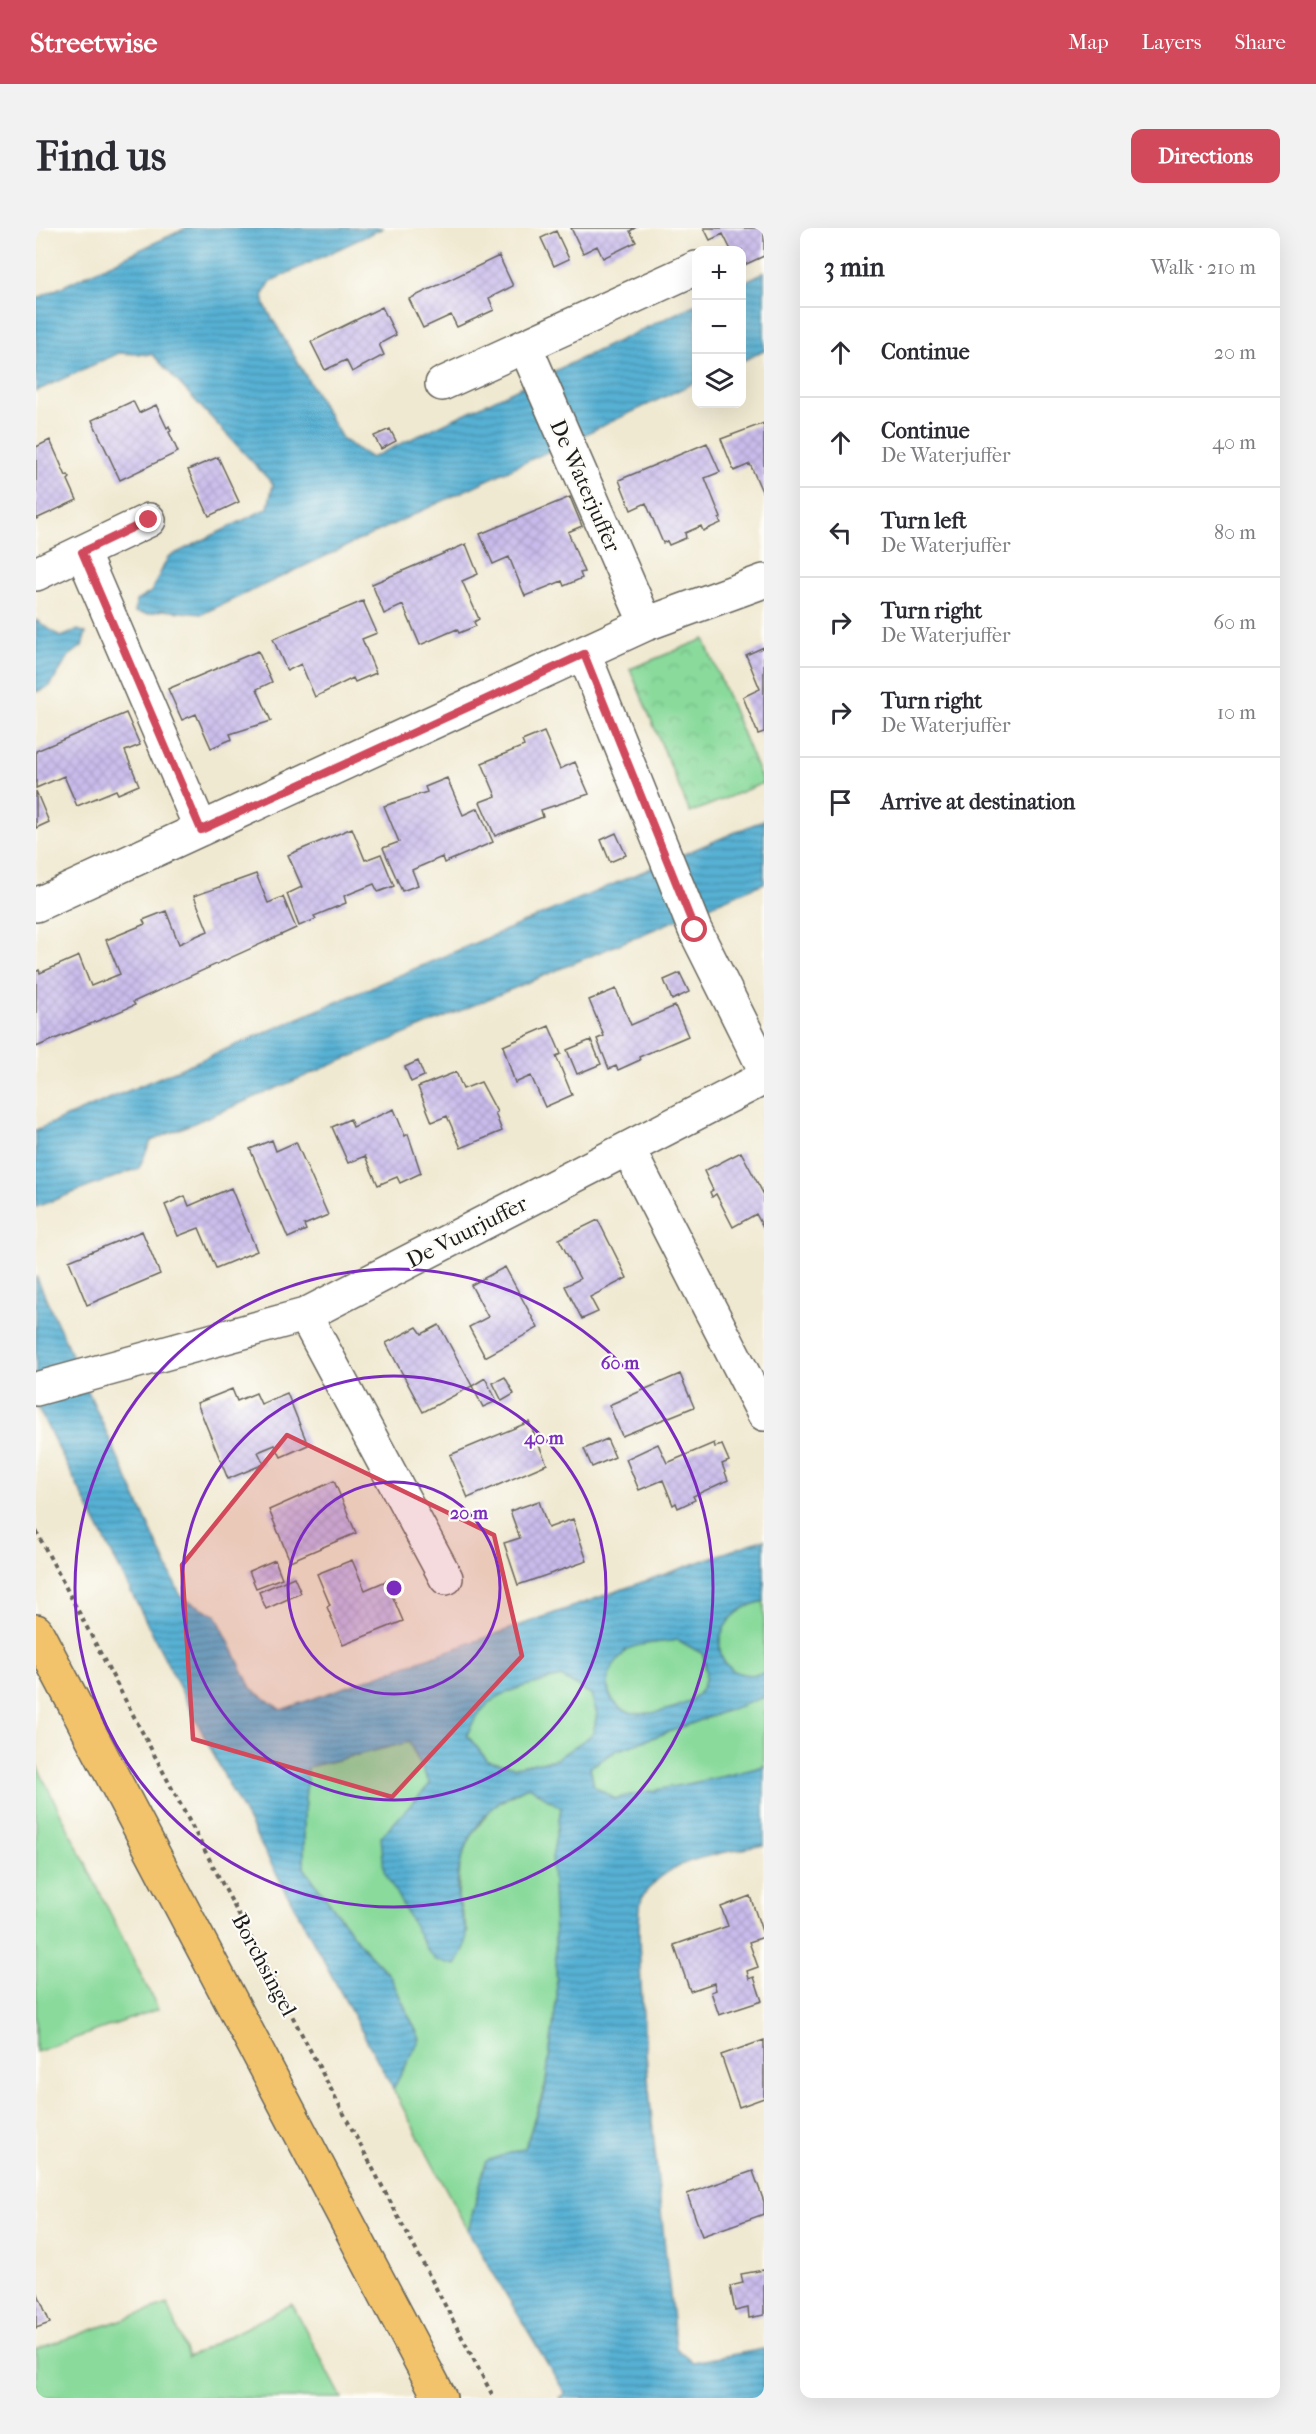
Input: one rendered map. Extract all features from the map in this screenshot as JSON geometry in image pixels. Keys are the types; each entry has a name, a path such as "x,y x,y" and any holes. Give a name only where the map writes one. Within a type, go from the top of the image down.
{"main road":[{"name":"Borchsingel","path":"36,1631 440,2398"}],"street":[{"path":"442,384 530,359 692,269"},
{"name":"De Waterjuffer","path":"530,359 646,624"},
{"path":"36,574 149,520"},
{"path":"82,552 201,830"},
{"path":"36,905 646,624 764,581"},
{"path":"584,654 695,930 764,1068"},
{"name":"De Vuurjuffer","path":"36,1389 305,1315 764,1078"},
{"path":"628,1149 764,1414"},
{"path":"305,1315 446,1578"}],"path":[{"name":"Borchsingel","path":"36,1531 494,2398"}],"highlighted area":[{"path":"287,1435 494,1535 522,1656 392,1797 193,1739 182,1565"}],"green space":[{"path":"704,639 763,783 690,813 630,669"},
{"path":"764,1601 764,1673 746,1674 732,1670 723,1660 720,1648 722,1634 729,1620 743,1609"},
{"path":"678,1640 703,1654 706,1677 699,1693 693,1699 675,1708 645,1714 627,1711 613,1701 608,1688 608,1680 624,1652 638,1645"},
{"path":"561,1677 591,1694 597,1714 593,1734 556,1759 515,1767 488,1761 467,1735 483,1708 505,1693"},
{"path":"764,1697 764,1766 614,1799 594,1786 590,1766 616,1751"},
{"path":"409,1742 430,1784 408,1811 468,1933 458,1898 460,1864 471,1836 493,1806 529,1786 561,1808 553,1858 557,1996 546,2082 525,2148 486,2162 468,2231 393,2089 420,2039 390,1976 360,1944 304,1868 304,1811 308,1767"},
{"path":"36,1764 158,2009 36,2052"},
{"path":"168,2304 188,2357 292,2304 342,2398 36,2398 36,2349"}],"water":[{"path":"186,228 383,228 271,281 263,294 265,306 343,440 371,458 692,306 692,384 202,614 162,610 148,614 135,612 136,601 151,592 168,557 268,508 273,484 153,355 119,353 36,391 36,299"},
{"path":"764,272 764,351 746,359 746,300 746,281"},
{"path":"36,620 61,637 78,630 86,633 82,646 69,656 50,686 36,692"},
{"path":"764,820 764,883 151,1141 139,1168 36,1207 36,1130"},
{"path":"36,1276 181,1597 216,1615 251,1688 281,1710 764,1539 764,1601 743,1609 729,1620 722,1634 720,1648 723,1660 732,1670 746,1675 764,1673 764,1697 616,1751 590,1767 594,1786 614,1799 727,1776 764,1766 764,1845 697,1859 667,1872 643,1896 639,1921 644,2035 676,2348 693,2362 764,2349 764,2398 559,2398 565,2393 468,2231 486,2161 525,2148 545,2089 557,1996 552,1858 561,1808 529,1786 497,1804 477,1826 465,1849 458,1875 458,1900 467,1939 456,1965 436,1960 427,1950 384,1871 381,1837 430,1784 409,1742 308,1767 304,1811 304,1868 360,1944 390,1976 420,2039 393,2089 233,1793 36,1404","holes":["678,1640 703,1654 706,1677 699,1693 693,1699 675,1708 645,1714 627,1711 613,1701 608,1688 610,1673 628,1649 638,1645","561,1677 591,1694 597,1714 593,1734 556,1759 515,1767 488,1761 467,1735 483,1708 505,1693"]}],"building":[{"path":"571,228 635,228 630,231 636,242 603,258 597,246 583,253"},
{"path":"704,228 764,228 764,256 746,264 746,246 729,246 723,234 710,240"},
{"path":"556,231 569,259 554,266 541,238"},
{"path":"499,256 513,286 489,298 494,310 457,327 451,315 423,328 409,299"},
{"path":"382,307 396,335 379,344 384,355 352,372 346,360 325,370 311,342"},
{"path":"133,401 139,413 156,405 167,428 169,426 171,431 169,432 178,452 120,480 92,420"},
{"path":"764,423 764,496 750,464 734,471 721,439"},
{"path":"390,429 396,441 381,449 374,436"},
{"path":"50,440 66,476 70,478 68,480 77,500 36,519 36,447"},
{"path":"707,443 720,472 705,478 721,523 703,531 701,526 685,533 686,538 669,545 667,541 663,543 646,503 631,510 619,480"},
{"path":"218,457 239,502 209,516 188,470"},
{"path":"570,497 582,526 568,532 584,572 580,573 582,578 564,586 562,581 525,596 509,557 493,564 480,534"},
{"path":"466,544 478,574 462,581 479,619 474,622 476,626 459,633 457,629 420,645 403,605 384,614 372,584"},
{"path":"363,601 377,633 362,639 376,673 355,682 353,678 315,697 301,664 287,671 273,639"},
{"path":"764,647 764,732 758,734 743,697 760,689 746,655"},
{"path":"258,651 272,682 257,689 271,721 230,734 232,739 211,748 196,714 182,720 168,689"},
{"path":"126,713 140,745 125,751 139,785 118,794 116,790 77,806 64,776 36,788 36,751"},
{"path":"544,732 560,769 575,762 589,794 541,810 543,817 495,836 480,802 496,796 482,763 524,746 522,741"},
{"path":"447,778 463,815 478,808 493,842 444,863 442,857 412,870 418,885 402,891 383,848 399,842 384,806 427,792 425,787"},
{"path":"36,791 49,822 36,828"},
{"path":"352,828 365,860 381,854 394,886 378,892 374,884 344,896 346,903 314,916 316,919 299,926 287,894 302,887 288,855"},
{"path":"616,833 626,855 610,862 601,840"},
{"path":"256,874 268,903 283,897 296,928 133,1002 135,1005 36,1047 36,972 39,970 40,973 79,956 91,986 120,974 106,940 145,924 143,920 166,911 179,944 208,931 194,896"},
{"path":"680,973 689,992 672,1000 664,980"},
{"path":"616,989 631,1025 675,1006 688,1036 639,1057 640,1060 618,1070 616,1066 609,1069 597,1039 604,1036 589,1000"},
{"path":"549,1026 561,1054 556,1056 572,1095 545,1107 531,1076 515,1083 503,1046"},
{"path":"591,1040 601,1064 577,1074 567,1050"},
{"path":"418,1061 424,1076 411,1082 405,1067"},
{"path":"456,1072 463,1089 481,1082 497,1112 495,1113 502,1131 461,1148 447,1116 432,1122 418,1087"},
{"path":"394,1109 405,1136 408,1134 421,1173 400,1183 397,1177 378,1185 365,1156 348,1163 332,1127 350,1119 353,1127"},
{"path":"272,1140 276,1151 296,1142 328,1215 304,1225 306,1230 288,1238 250,1149"},
{"path":"741,1152 764,1195 764,1229 756,1214 733,1227 716,1194 712,1197 710,1192 713,1190 704,1171"},
{"path":"231,1188 257,1251 216,1268 199,1228 178,1236 165,1205 185,1196 189,1206"},
{"path":"598,1220 627,1278 590,1297 598,1312 582,1319 565,1286 580,1279 559,1239"},
{"path":"142,1231 160,1274 87,1305 69,1261"},
{"path":"505,1267 538,1328 485,1357 469,1327 488,1317 471,1285"},
{"path":"439,1325 472,1386 423,1412 386,1343 417,1327 422,1334"},
{"path":"680,1374 694,1407 622,1436 609,1405"},
{"path":"505,1377 514,1394 502,1401 493,1383"},
{"path":"485,1378 497,1401 483,1407 472,1386"},
{"path":"232,1389 237,1401 256,1393 261,1404 287,1393 308,1445 281,1457 275,1445 258,1452 264,1464 228,1479 197,1403"},
{"path":"529,1422 547,1464 468,1498 450,1455"},
{"path":"607,1439 615,1457 592,1467 584,1449"},
{"path":"714,1443 715,1447 722,1445 729,1461 722,1464 728,1480 693,1496 695,1500 678,1508 676,1503 673,1505 663,1480 639,1490 626,1459 658,1444 667,1463"},
{"path":"334,1481 356,1533 290,1561 269,1510"},
{"path":"539,1501 548,1528 573,1519 587,1561 518,1585 504,1543 520,1538 510,1511"},
{"path":"275,1560 282,1578 256,1588 249,1571"},
{"path":"352,1560 365,1590 386,1581 403,1621 343,1645 327,1607 330,1605 317,1574"},
{"path":"294,1577 301,1593 266,1609 259,1592"},
{"path":"750,1896 764,1937 749,1942 758,1967 747,1971 749,1979 754,1977 762,2001 719,2015 711,1992 716,1990 714,1983 690,1991 674,1945 728,1926 721,1907"},
{"path":"764,2040 764,2098 739,2107 721,2055"},
{"path":"753,2171 764,2202 764,2214 702,2236 687,2194"},
{"path":"764,2270 764,2315 749,2318 748,2308 735,2311 730,2286 743,2283 741,2274"},
{"path":"36,2289 50,2323 36,2328"}],"route":[{"path":"149,520 82,552 201,830 584,654 695,930"}]}
